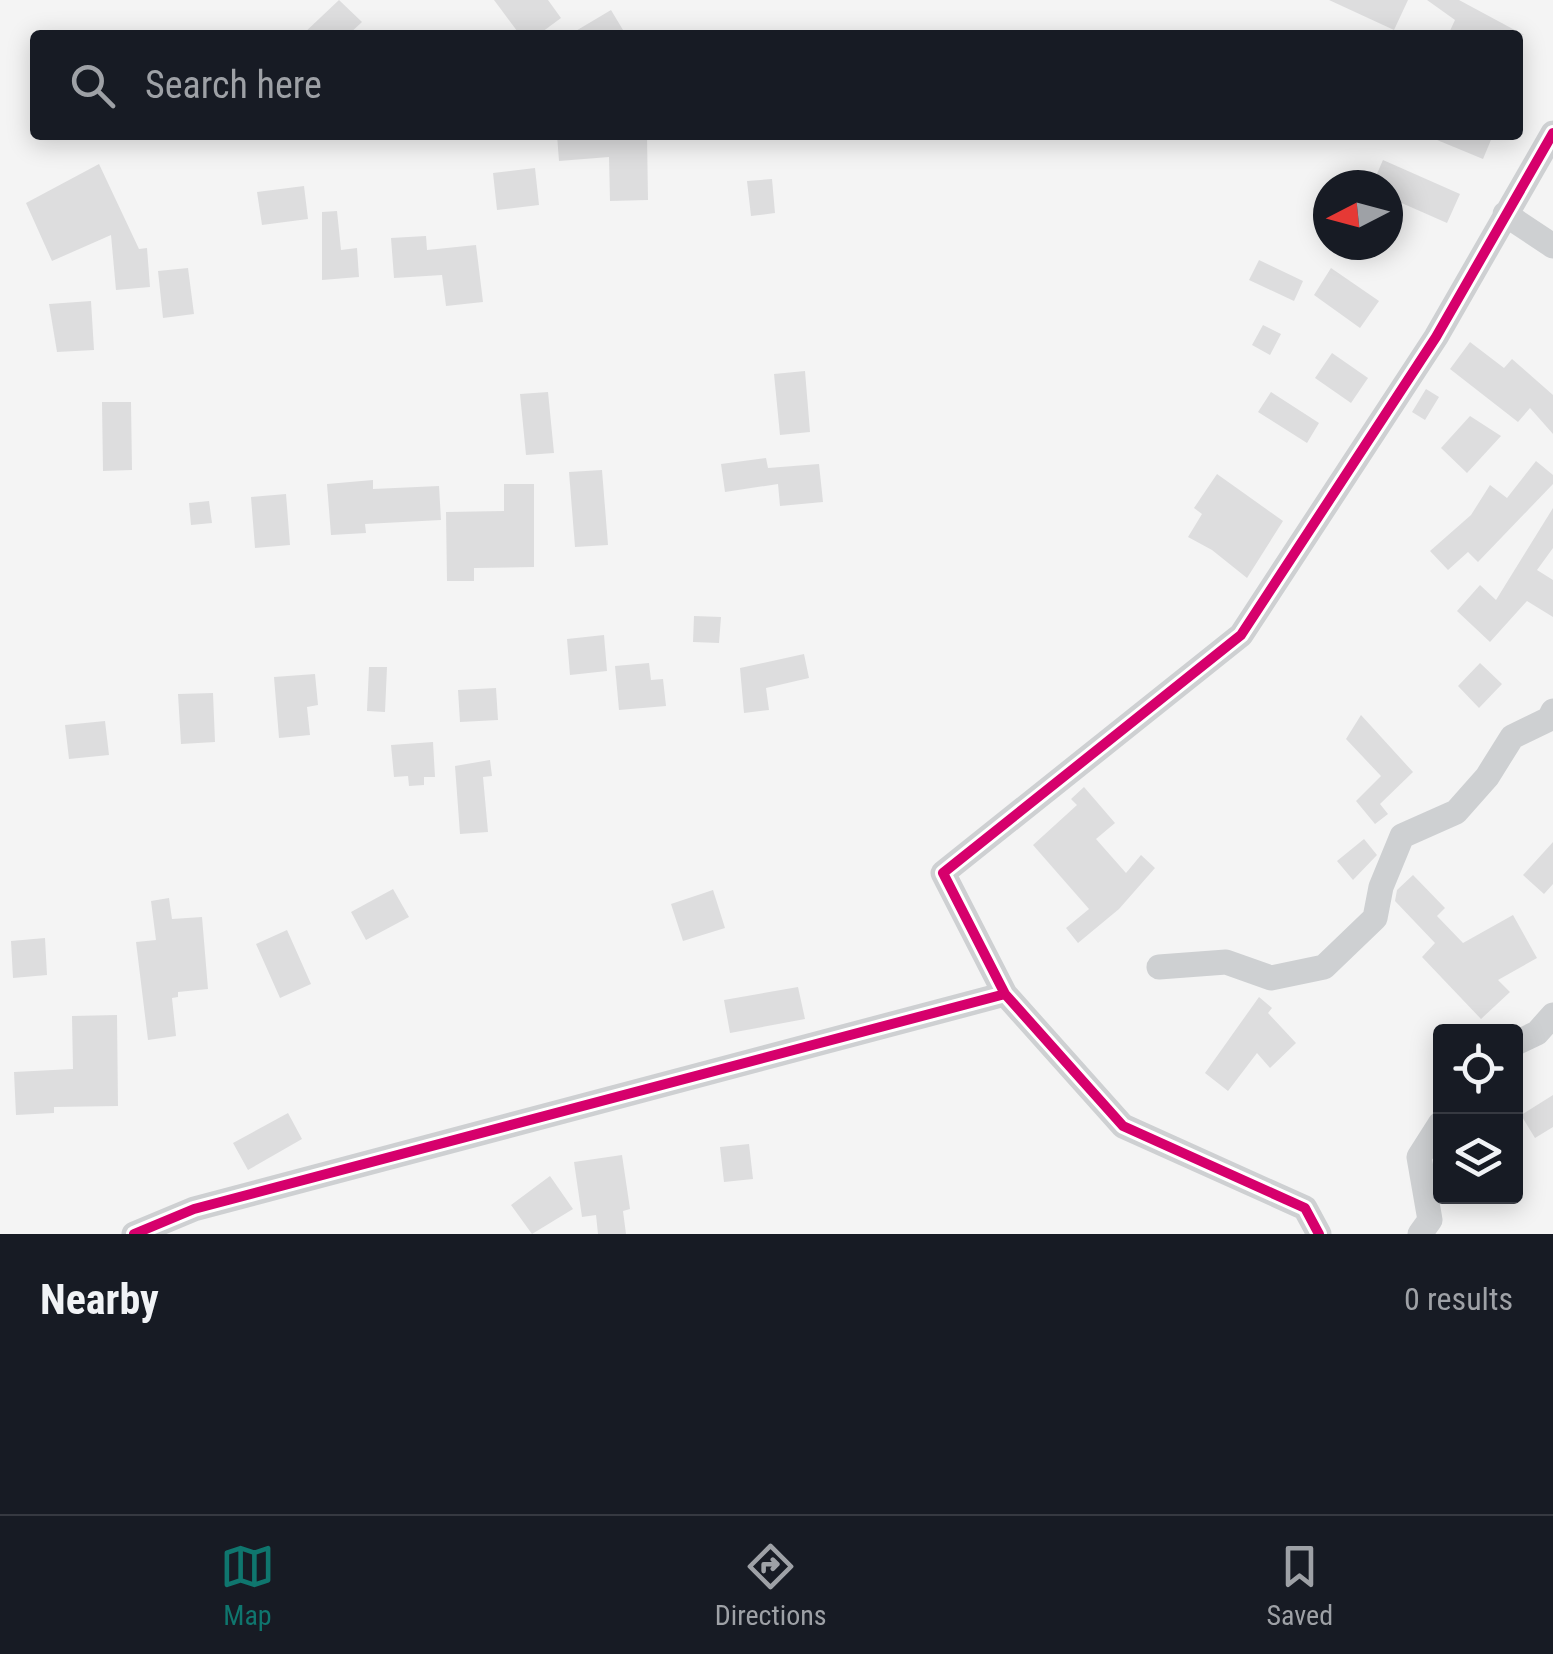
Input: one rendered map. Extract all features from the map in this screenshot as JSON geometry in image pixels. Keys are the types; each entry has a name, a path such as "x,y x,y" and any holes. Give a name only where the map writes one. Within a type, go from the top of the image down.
{"street":[{"path":"1320,1234 1305,1208 1123,1126 1005,994 944,874 1241,635 1436,337 1553,133"},
{"path":"1506,214 1553,246"},
{"path":"1159,968 1226,962 1270,978 1324,966 1375,918 1381,887 1402,836 1456,812 1512,738 1552,721"},
{"path":"134,1234 194,1209 1005,994"},
{"path":"1523,1040 1537,1033 1553,1015"},
{"path":"1420,1234 1430,1220 1419,1157 1433,1135"}],"building":[{"path":"339,0 362,22 353,30 307,30"},
{"path":"494,0 548,0 561,18 545,30 516,30"},
{"path":"1329,0 1408,0 1394,30"},
{"path":"1427,0 1459,0 1515,30 1450,30 1455,20"},
{"path":"611,10 623,30 577,30"},
{"path":"557,140 647,140 648,200 610,201 609,157 559,161"},
{"path":"1437,140 1491,140 1483,159"},
{"path":"1383,160 1460,194 1447,223 1403,204 1403,170 1379,170"},
{"path":"99,164 139,249 147,248 150,287 116,290 111,235 52,261 26,203"},
{"path":"535,168 539,205 497,210 493,173"},
{"path":"772,179 775,213 751,216 747,181"},
{"path":"304,186 308,219 262,225 257,192"},
{"path":"337,211 341,250 357,248 359,277 322,280 322,212"},
{"path":"426,236 427,250 476,245 483,302 446,306 442,275 394,278 391,238"},
{"path":"1259,260 1303,281 1294,301 1249,280"},
{"path":"188,268 194,314 163,318 158,271"},
{"path":"1331,268 1379,301 1360,328 1314,295"},
{"path":"91,301 94,350 57,352 49,304"},
{"path":"1263,325 1281,334 1270,355 1252,345"},
{"path":"1470,342 1504,368 1512,359 1553,395 1553,434 1530,408 1518,422 1450,369"},
{"path":"1332,353 1368,378 1351,403 1315,378"},
{"path":"805,371 810,432 780,435 774,374"},
{"path":"1426,389 1439,397 1425,420 1412,412"},
{"path":"548,392 554,453 526,455 520,394"},
{"path":"1271,392 1319,423 1307,443 1258,412"},
{"path":"102,402 131,402 132,470 103,471"},
{"path":"1470,416 1501,436 1467,473 1441,448"},
{"path":"766,458 768,468 819,464 823,502 780,506 778,484 725,492 721,464"},
{"path":"1536,461 1553,475 1553,484 1478,562 1468,552 1448,570 1430,551 1471,515 1490,485 1507,498"},
{"path":"602,470 608,545 575,547 569,472"},
{"path":"1217,474 1283,521 1247,578 1212,550 1188,537 1202,514 1194,508"},
{"path":"373,480 373,489 439,486 441,520 365,524 366,533 331,535 327,484"},
{"path":"504,484 534,484 534,567 474,568 474,581 447,581 446,512 504,511"},
{"path":"286,494 290,545 255,548 251,497"},
{"path":"209,501 212,523 191,525 189,503"},
{"path":"1553,508 1553,548 1537,570 1553,580 1553,617 1527,601 1490,642 1457,611 1480,585 1496,600"},
{"path":"694,616 721,617 719,643 693,642"},
{"path":"604,635 607,671 570,675 567,639"},
{"path":"804,654 809,678 766,688 769,710 744,713 740,668"},
{"path":"649,663 651,680 663,679 666,706 619,710 615,666"},
{"path":"1480,663 1502,684 1479,708 1458,686"},
{"path":"369,667 387,667 385,712 367,711"},
{"path":"315,674 318,705 307,707 310,735 279,738 274,677"},
{"path":"496,688 498,720 460,722 458,690"},
{"path":"213,693 215,742 181,744 178,694"},
{"path":"1361,715 1413,772 1380,804 1388,814 1375,824 1356,801 1381,776 1346,739"},
{"path":"105,721 109,755 69,759 65,725"},
{"path":"433,742 435,777 424,777 424,785 409,786 408,776 394,777 391,745"},
{"path":"490,760 492,776 483,777 488,832 460,834 455,766"},
{"path":"1084,787 1115,823 1096,839 1126,873 1141,855 1155,868 1119,909 1078,943 1066,928 1089,909 1033,845 1077,805 1071,799"},
{"path":"1364,839 1377,855 1353,880 1337,861"},
{"path":"1553,842 1553,884 1544,894 1523,875"},
{"path":"1413,875 1445,908 1437,916 1463,943 1513,915 1537,958 1498,980 1510,992 1481,1019 1422,957 1435,943 1395,901 1397,890"},
{"path":"393,889 409,917 366,940 351,912"},
{"path":"713,890 725,928 683,941 671,904"},
{"path":"169,898 172,919 202,917 208,989 178,992 178,997 172,998 176,1036 148,1040 136,942 156,940 151,901"},
{"path":"287,930 311,984 280,998 256,944"},
{"path":"45,938 47,975 13,978 11,941"},
{"path":"798,987 805,1019 730,1033 724,1000"},
{"path":"1259,997 1272,1008 1268,1013 1296,1043 1270,1068 1257,1053 1228,1091 1205,1073"},
{"path":"117,1015 118,1106 54,1107 54,1113 16,1115 14,1072 73,1069 72,1016"},
{"path":"1553,1095 1553,1127 1535,1138 1523,1114"},
{"path":"288,1113 302,1139 248,1170 233,1143"},
{"path":"749,1144 753,1179 724,1182 720,1147"},
{"path":"622,1155 630,1209 623,1211 626,1234 598,1234 596,1215 582,1217 574,1162"},
{"path":"550,1176 573,1209 532,1234 511,1205"}],"cycle path":[{"path":"1005,994 943,873 1241,635 1436,337 1553,133"},
{"path":"134,1234 194,1209 1005,994 1123,1126 1305,1208 1319,1234"}]}
